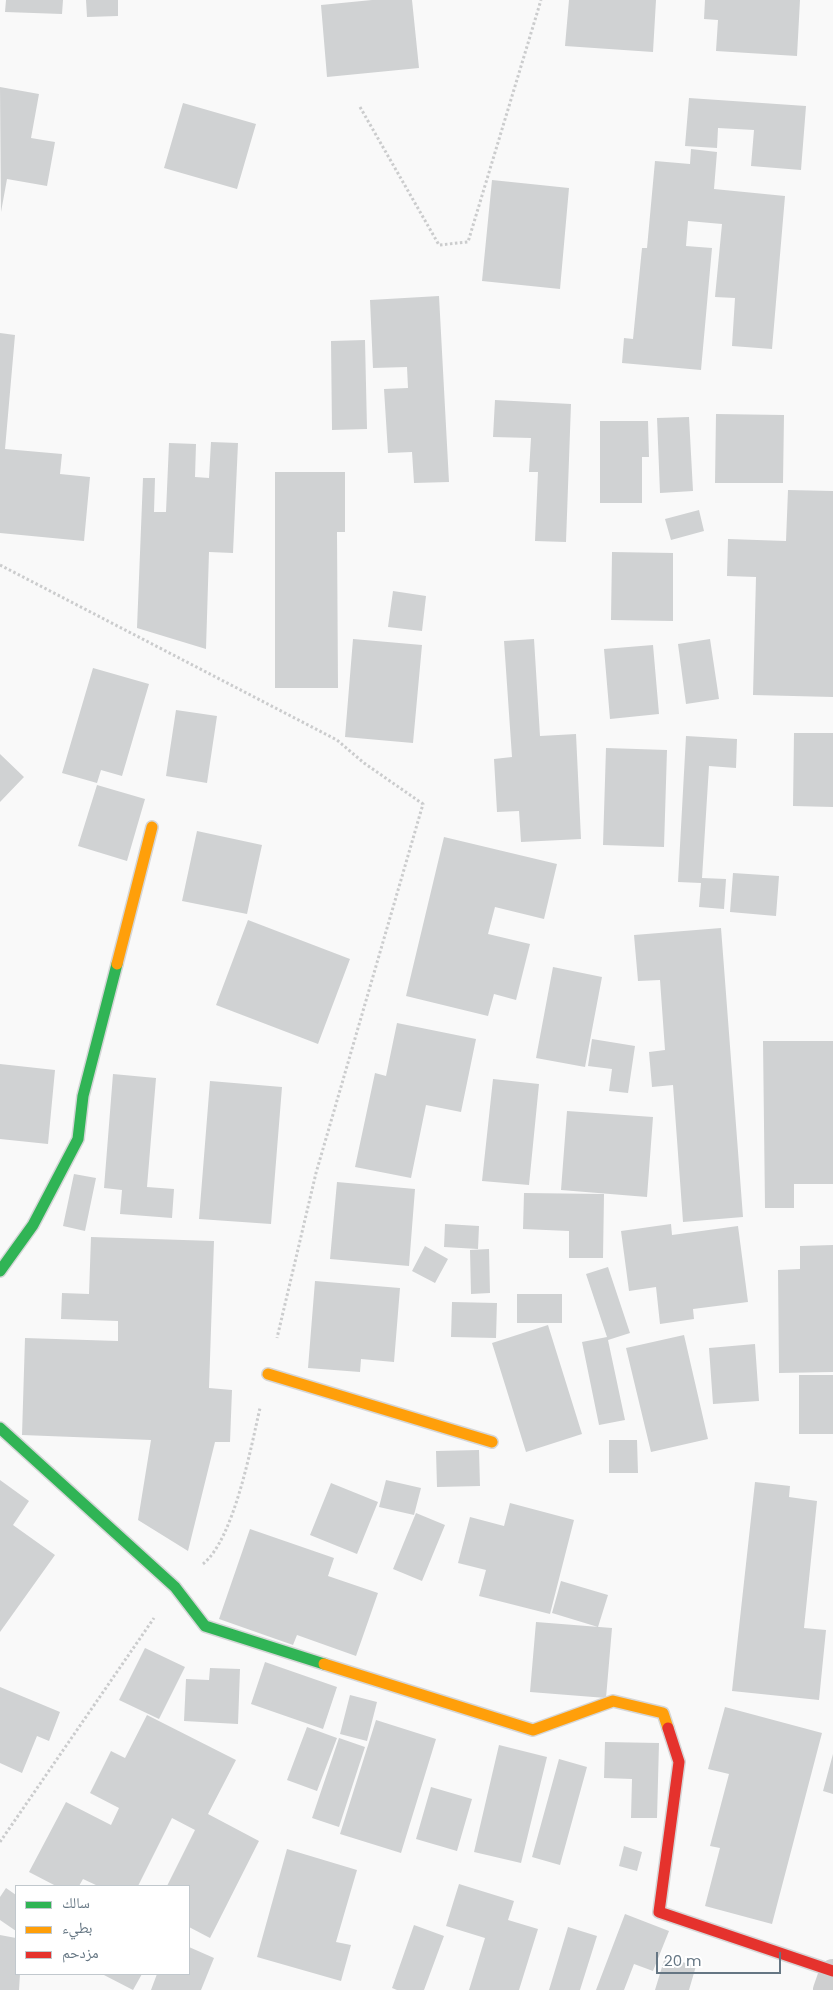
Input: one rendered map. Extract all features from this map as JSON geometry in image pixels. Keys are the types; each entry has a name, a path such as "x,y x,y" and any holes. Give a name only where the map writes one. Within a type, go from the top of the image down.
{"street":[{"path":"0,1271 33,1225 78,1139 83,1096 152,827"},
{"path":"268,1374 492,1442"},
{"path":"2,1435 175,1587 205,1626 533,1730 613,1701 663,1713 679,1762 659,1912 833,1972 827,1990"}],"path":[{"path":"360,107 439,245 468,242 541,0"},
{"path":"0,565 337,740 364,762 423,804 316,1173 240,1492 214,1555 175,1587 0,1842"}],"building":[{"path":"6,0 63,0 62,14 5,12"},
{"path":"86,0 118,0 118,16 87,17"},
{"path":"372,0 412,0 419,68 327,77 321,5"},
{"path":"569,0 656,0 653,52 565,46"},
{"path":"705,0 800,0 797,56 716,51 718,20 704,19"},
{"path":"0,87 39,94 31,138 55,142 47,186 7,179 1,212"},
{"path":"689,98 806,106 801,170 751,166 754,130 718,128 717,148 685,146"},
{"path":"183,103 256,124 237,189 164,168"},
{"path":"691,149 717,152 714,189 785,196 772,349 732,346 735,298 715,297 722,224 688,221 686,246 712,248 701,370 622,363 624,338 633,339 642,248 647,248 655,161 690,164"},
{"path":"492,180 569,188 560,289 482,281"},
{"path":"439,296 449,482 414,483 412,452 388,453 384,389 408,388 407,367 373,368 370,300"},
{"path":"0,333 15,335 5,449 62,454 60,474 90,477 84,541 0,533"},
{"path":"365,340 367,429 332,430 331,341"},
{"path":"495,400 571,404 566,542 535,541 538,472 529,472 531,438 493,437"},
{"path":"716,414 784,415 783,483 715,483"},
{"path":"689,417 693,491 660,493 657,418"},
{"path":"600,421 648,421 649,457 642,457 642,503 600,503"},
{"path":"211,442 238,443 233,553 209,552 206,649 137,628 143,478 155,478 154,512 166,512 169,443 196,444 195,477 209,478"},
{"path":"275,472 345,472 345,532 337,532 338,688 275,688"},
{"path":"788,490 833,491 833,697 753,695 756,577 727,576 728,539 786,541"},
{"path":"699,510 704,531 671,540 665,519"},
{"path":"612,552 673,553 673,621 611,620"},
{"path":"393,591 426,596 422,631 388,627"},
{"path":"353,639 422,645 413,743 345,737"},
{"path":"534,639 540,736 576,734 581,839 521,842 519,811 497,812 494,759 512,757 504,641"},
{"path":"710,639 719,699 686,704 678,644"},
{"path":"653,645 659,714 610,719 604,649"},
{"path":"93,668 149,684 122,776 101,770 97,783 62,773"},
{"path":"176,710 217,716 207,783 166,776"},
{"path":"794,733 833,733 833,807 793,806"},
{"path":"686,736 737,739 736,768 709,766 702,878 726,879 724,909 699,907 701,883 678,882"},
{"path":"606,748 667,750 664,847 603,845"},
{"path":"0,754 24,777 0,802"},
{"path":"97,785 145,799 127,861 78,846"},
{"path":"197,831 262,845 247,914 182,901"},
{"path":"444,837 557,864 544,919 495,907 488,934 530,944 516,1000 494,994 488,1016 406,996"},
{"path":"733,873 779,876 776,916 730,912"},
{"path":"248,920 350,959 318,1044 216,1005"},
{"path":"721,928 743,1217 683,1222 673,1085 652,1087 649,1052 665,1050 660,980 638,981 634,935"},
{"path":"553,967 602,977 585,1067 536,1058"},
{"path":"397,1023 476,1039 461,1112 426,1105 411,1178 355,1167 375,1073 386,1076"},
{"path":"592,1039 635,1046 628,1093 609,1091 612,1069 588,1066"},
{"path":"763,1041 833,1041 833,1184 794,1184 794,1208 765,1208"},
{"path":"0,1064 55,1070 48,1144 0,1139"},
{"path":"113,1074 156,1078 147,1187 174,1189 172,1218 120,1214 122,1190 104,1188"},
{"path":"493,1079 539,1084 529,1185 482,1181"},
{"path":"210,1081 282,1087 271,1224 199,1219"},
{"path":"567,1111 653,1117 647,1197 561,1190"},
{"path":"74,1174 96,1178 85,1231 63,1226"},
{"path":"337,1182 415,1189 409,1266 330,1259"},
{"path":"524,1193 604,1194 603,1258 569,1258 569,1231 523,1229"},
{"path":"445,1224 479,1226 478,1249 444,1247"},
{"path":"671,1224 672,1235 738,1226 748,1302 693,1309 694,1319 660,1324 656,1287 629,1291 621,1231"},
{"path":"91,1237 214,1241 209,1388 232,1390 230,1442 215,1442 188,1551 138,1520 151,1440 22,1435 25,1338 118,1341 118,1321 61,1319 62,1293 89,1294"},
{"path":"833,1245 833,1372 779,1373 778,1270 800,1269 800,1246"},
{"path":"425,1246 448,1259 435,1283 412,1271"},
{"path":"489,1249 490,1293 471,1294 470,1250"},
{"path":"608,1267 630,1333 608,1340 625,1420 599,1425 582,1342 607,1337 586,1274"},
{"path":"315,1281 400,1288 394,1362 361,1359 360,1372 308,1368"},
{"path":"517,1294 562,1294 562,1323 517,1323"},
{"path":"452,1302 497,1303 496,1338 451,1337"},
{"path":"548,1325 582,1434 526,1452 492,1343"},
{"path":"684,1335 708,1439 651,1452 626,1348"},
{"path":"755,1344 759,1401 713,1404 709,1348"},
{"path":"799,1375 833,1375 833,1434 799,1434"},
{"path":"609,1440 637,1440 638,1473 609,1473"},
{"path":"479,1450 480,1486 437,1487 436,1451"},
{"path":"0,1480 29,1501 13,1525 55,1555 0,1632"},
{"path":"386,1480 421,1488 414,1515 379,1507"},
{"path":"755,1482 790,1486 789,1497 817,1501 804,1628 826,1630 819,1700 732,1691"},
{"path":"331,1483 378,1502 357,1554 310,1535"},
{"path":"510,1503 574,1520 550,1614 479,1596 486,1570 458,1563 470,1517 504,1526"},
{"path":"416,1513 445,1525 422,1581 393,1569"},
{"path":"250,1529 334,1558 328,1576 378,1593 356,1656 297,1635 293,1645 219,1619"},
{"path":"561,1581 608,1595 598,1627 552,1613"},
{"path":"536,1622 612,1628 606,1698 530,1692"},
{"path":"145,1648 185,1667 159,1719 119,1700"},
{"path":"265,1662 337,1687 323,1729 251,1704"},
{"path":"210,1668 240,1669 238,1724 184,1721 186,1679 209,1680"},
{"path":"0,1687 60,1712 49,1741 37,1736 22,1773 0,1763"},
{"path":"350,1695 377,1702 367,1741 340,1734"},
{"path":"725,1707 822,1733 772,1924 705,1906 720,1848 710,1846 729,1774 708,1769"},
{"path":"147,1715 236,1760 208,1814 259,1841 210,1938 190,1928 190,1885 168,1885 195,1830 172,1818 138,1885 96,1885 83,1879 80,1885 54,1885 29,1872 66,1802 111,1825 119,1808 90,1793 111,1751 125,1758"},
{"path":"376,1720 436,1739 401,1853 340,1834"},
{"path":"307,1727 337,1738 317,1791 287,1780"},
{"path":"339,1738 365,1747 339,1827 312,1818"},
{"path":"605,1742 659,1743 657,1818 631,1818 632,1779 604,1778"},
{"path":"499,1745 547,1757 521,1863 474,1852"},
{"path":"833,1754 833,1794 823,1791"},
{"path":"559,1759 587,1767 560,1865 532,1857"},
{"path":"431,1787 472,1799 457,1851 416,1839"},
{"path":"624,1846 642,1852 637,1871 619,1866"},
{"path":"287,1849 357,1870 336,1942 351,1945 341,1981 257,1957"},
{"path":"459,1884 514,1901 508,1920 538,1929 519,1990 469,1990 485,1938 446,1926"},
{"path":"6,1888 15,1894 15,1930 0,1920 0,1897"},
{"path":"625,1914 669,1931 653,1971 634,1964 624,1990 596,1990"},
{"path":"414,1925 444,1936 424,1990 397,1990 392,1988"},
{"path":"568,1927 597,1936 580,1990 549,1990"},
{"path":"0,1935 15,1938 15,1975 20,1975 19,1990 0,1990"},
{"path":"190,1947 214,1958 201,1990 151,1990 157,1975 190,1975"},
{"path":"665,1957 696,1966 689,1990 655,1990"},
{"path":"104,1975 141,1975 133,1990"}],"traffic: fast":[{"path":"0,1271 33,1225 78,1139 83,1096 117,964"},
{"path":"0,1428 175,1587 205,1626 324,1664"}],"traffic: slow":[{"path":"117,964 152,827"},
{"path":"268,1374 492,1442"},
{"path":"324,1664 533,1730 613,1701 663,1713 668,1728"}],"traffic: jam":[{"path":"668,1728 679,1762 659,1912 833,1971"}]}
